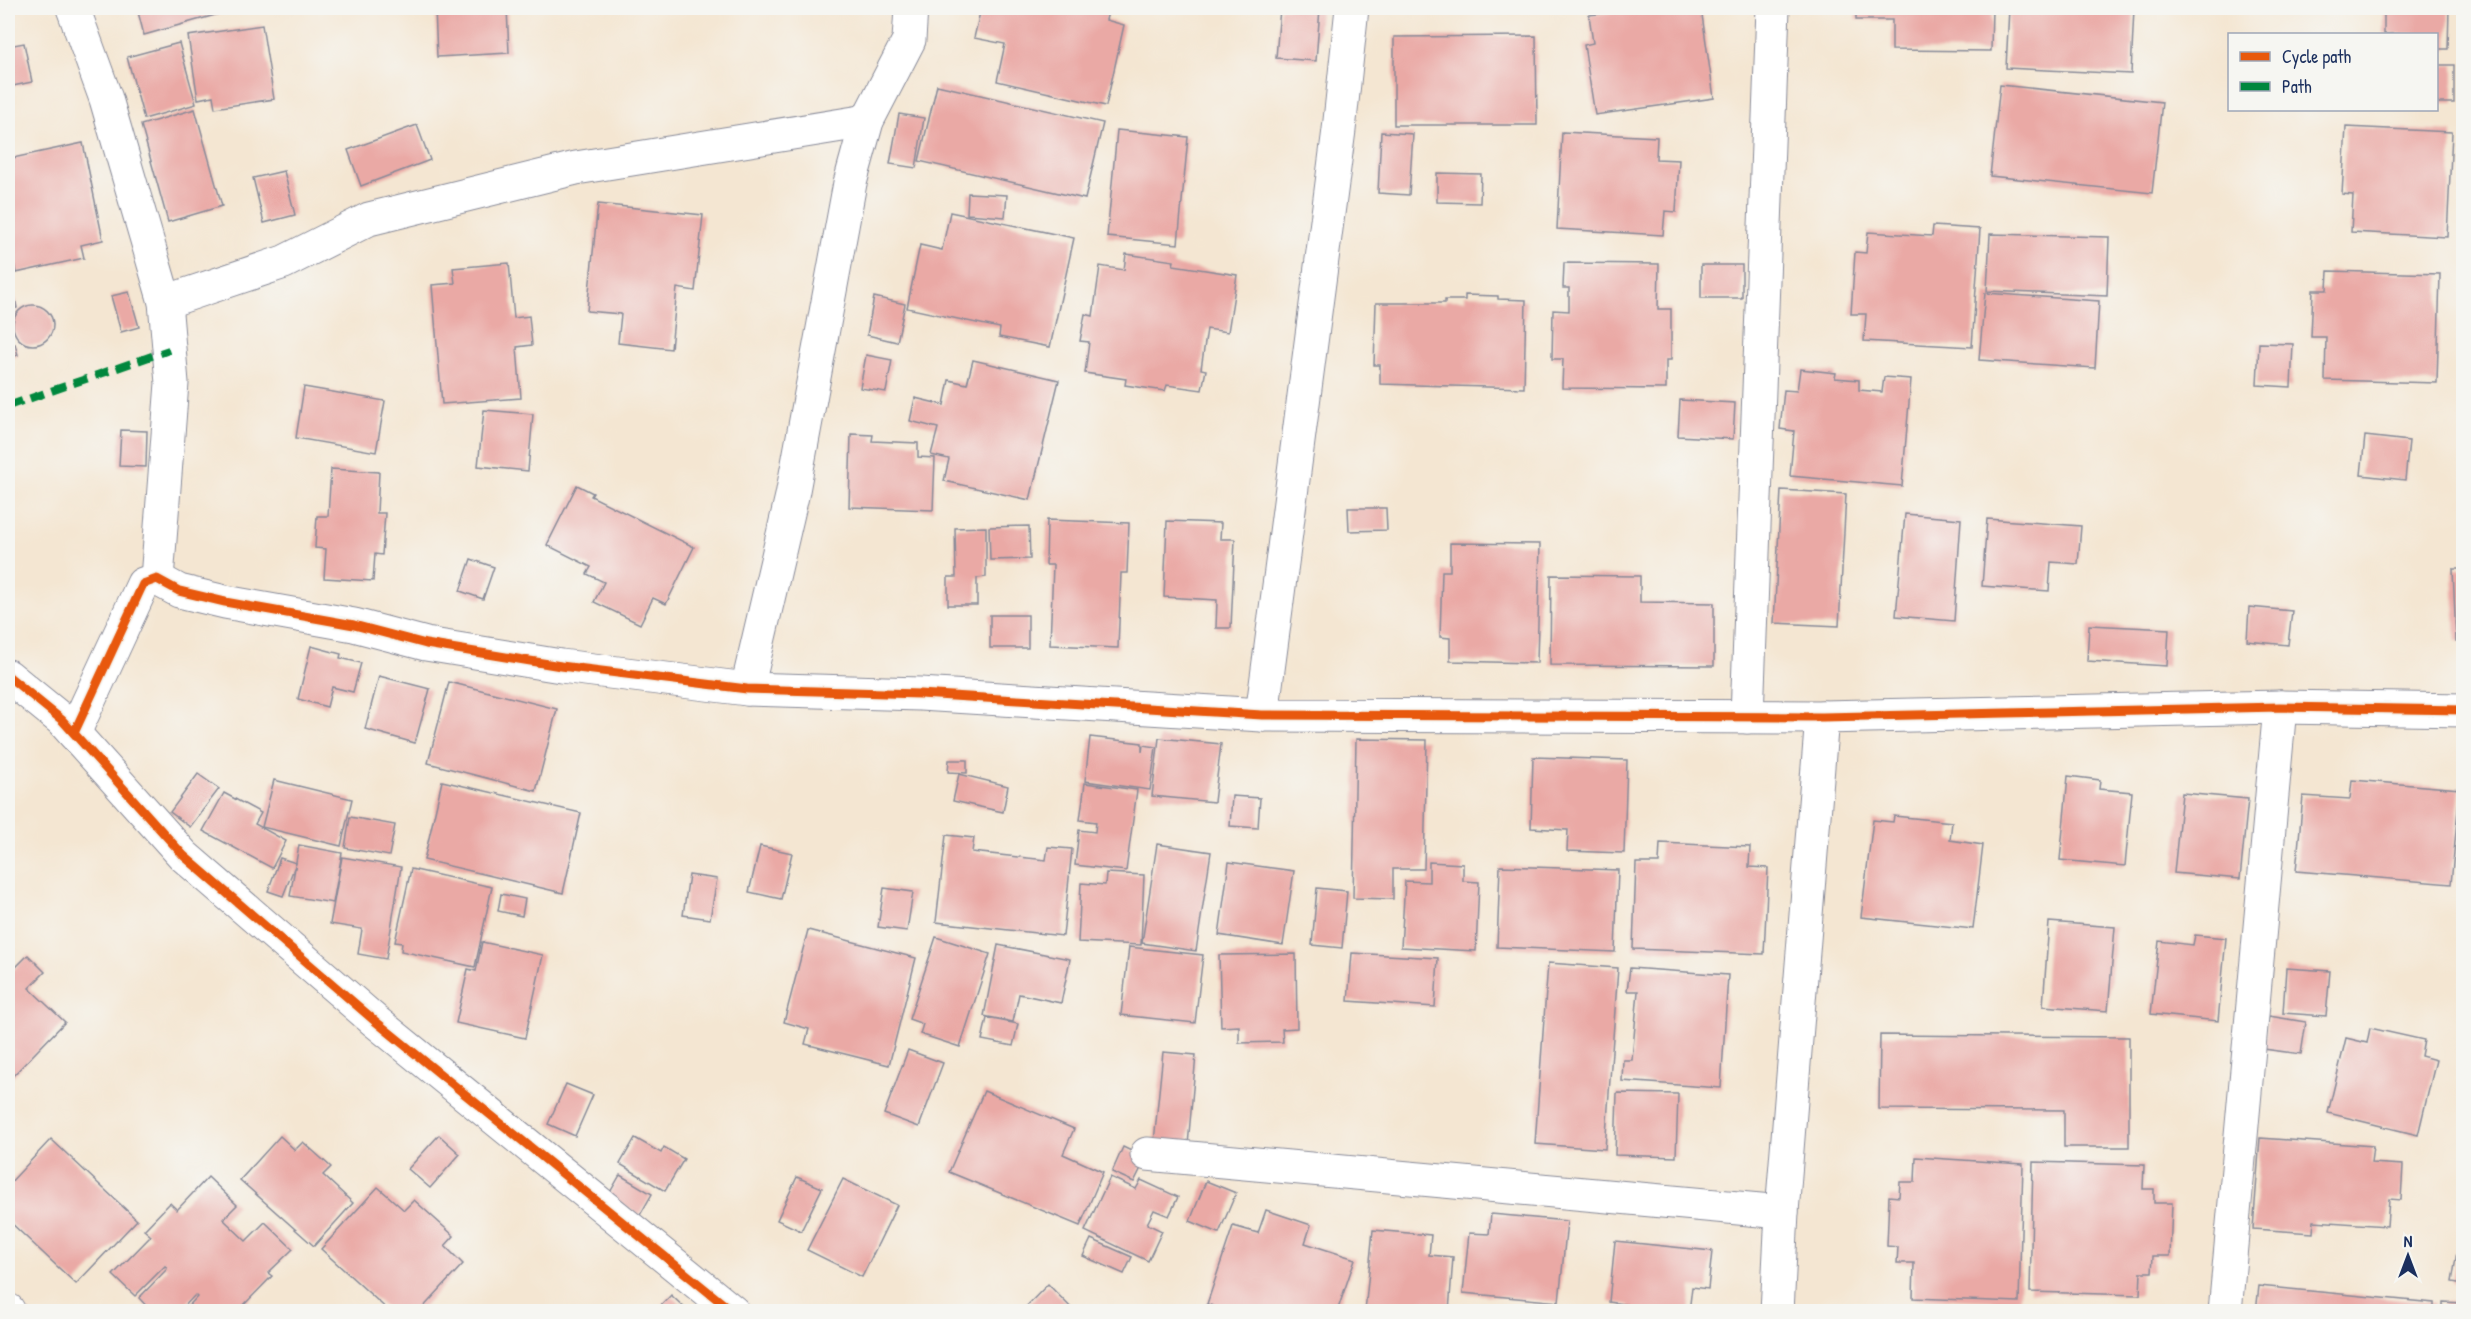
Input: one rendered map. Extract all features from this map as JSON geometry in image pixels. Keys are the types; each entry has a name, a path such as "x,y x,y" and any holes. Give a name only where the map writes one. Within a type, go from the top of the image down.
{"street":[{"path":"74,8 106,99 165,302 172,382 157,579"},
{"path":"747,689 792,496 848,194 867,121 909,40 911,8"},
{"path":"1262,715 1340,130 1352,8"},
{"path":"1747,717 1773,8"},
{"path":"165,302 284,262 369,219 576,168 867,121"},
{"path":"74,733 143,584 157,579 179,591 225,603 354,626 426,644 561,666 747,689 921,694 1262,715 1822,717 2280,707 2463,710"},
{"path":"8,676 62,720 184,856 375,1022 733,1311"},
{"path":"2225,1311 2280,707"},
{"path":"1777,1311 1782,1212 1822,717"},
{"path":"1147,1154 1782,1212"}],"building":[{"path":"137,8 240,8 144,35"},
{"path":"435,8 507,8 509,53 437,57"},
{"path":"981,8 1109,8 1106,20 1124,25 1106,106 997,81 1005,44 974,38"},
{"path":"1280,8 1320,8 1316,61 1276,58"},
{"path":"1612,8 1673,8 1674,10 1701,8 1714,98 1595,115 1584,45 1593,43 1589,15 1612,12"},
{"path":"1856,8 1992,8 1991,51 1892,50 1892,20 1856,20"},
{"path":"2009,8 2134,8 2131,74 2006,68"},
{"path":"2384,8 2449,8 2448,49 2438,49 2438,33 2384,33"},
{"path":"262,25 274,99 215,108 213,96 198,99 188,36"},
{"path":"1536,36 1537,125 1394,125 1394,37"},
{"path":"24,43 32,82 8,87 8,46"},
{"path":"179,43 196,104 144,119 127,57"},
{"path":"2438,65 2454,65 2454,103 2438,103"},
{"path":"937,85 1103,123 1085,199 919,161"},
{"path":"2000,85 2162,102 2152,193 1990,176"},
{"path":"195,109 222,206 168,222 141,125"},
{"path":"899,114 924,118 916,168 890,164"},
{"path":"417,125 430,160 361,186 348,150"},
{"path":"2346,127 2452,132 2447,237 2351,232 2353,195 2342,194"},
{"path":"1117,130 1188,137 1178,244 1107,237"},
{"path":"1381,132 1413,134 1409,195 1378,193"},
{"path":"1562,132 1657,137 1656,159 1679,160 1676,212 1665,211 1663,235 1557,229"},
{"path":"83,143 103,240 81,245 84,258 16,273 13,259 8,260 8,159"},
{"path":"284,171 295,215 264,223 253,178"},
{"path":"1437,173 1481,174 1480,203 1437,202"},
{"path":"968,193 1007,195 1005,217 967,214"},
{"path":"598,204 703,215 695,291 677,288 671,349 618,343 621,314 587,311"},
{"path":"950,212 1074,238 1050,347 999,337 1000,328 907,308 920,245 942,250"},
{"path":"1933,226 1980,229 1972,347 1864,341 1866,314 1851,314 1855,252 1866,253 1868,232 1932,236"},
{"path":"1990,234 2109,237 2107,296 1987,291"},
{"path":"1126,254 1174,261 1173,265 1237,275 1228,332 1207,329 1201,369 1206,370 1202,390 1167,385 1165,391 1125,385 1126,379 1085,373 1089,342 1080,341 1085,314 1093,316 1100,266 1124,270"},
{"path":"509,263 514,318 529,316 532,345 517,347 521,398 442,404 432,285 455,283 453,268"},
{"path":"1564,263 1659,264 1658,309 1671,309 1671,360 1666,360 1666,389 1562,388 1563,359 1552,359 1553,310 1569,311 1569,288 1563,288"},
{"path":"1701,265 1742,265 1742,298 1701,298"},
{"path":"2328,271 2440,274 2437,383 2325,380 2326,337 2311,337 2313,290 2327,290"},
{"path":"11,279 17,308 8,310 8,280"},
{"path":"129,292 139,327 121,332 111,296"},
{"path":"1985,293 2099,301 2095,368 1979,360"},
{"path":"1465,295 1526,300 1524,388 1380,384 1380,365 1374,365 1376,303 1445,303 1445,300 1465,300"},
{"path":"874,297 905,304 897,342 867,335"},
{"path":"33,305 47,311 53,325 47,339 33,345 19,339 13,325 19,311"},
{"path":"2259,343 2293,344 2291,387 2257,385"},
{"path":"15,344 18,355 8,358 8,346"},
{"path":"866,355 892,360 886,392 860,388"},
{"path":"973,360 1059,380 1030,500 944,481 949,459 931,455 938,428 910,421 915,398 944,405 949,380 967,384"},
{"path":"1800,369 1836,373 1835,378 1859,380 1859,390 1882,392 1884,377 1911,379 1902,486 1790,476 1794,431 1780,429 1784,390 1797,391"},
{"path":"304,387 385,401 376,452 296,438"},
{"path":"1680,400 1735,403 1733,439 1678,436"},
{"path":"484,410 533,414 528,471 478,466"},
{"path":"121,430 147,431 146,467 119,466"},
{"path":"851,434 873,435 872,441 918,443 918,457 935,458 933,510 849,507"},
{"path":"2365,436 2409,441 2405,480 2361,475"},
{"path":"331,469 379,472 377,513 385,513 382,555 375,554 373,581 324,578 326,549 315,548 317,516 328,516"},
{"path":"577,485 593,493 591,496 694,547 666,604 653,598 640,624 594,602 604,582 587,574 591,567 547,545"},
{"path":"1781,490 1846,494 1839,626 1774,623"},
{"path":"1348,508 1386,508 1387,530 1349,531"},
{"path":"1905,514 1961,519 1954,621 1896,616"},
{"path":"1987,519 2081,526 2078,564 2051,562 2049,591 1982,586"},
{"path":"1047,520 1129,523 1127,573 1121,573 1118,648 1050,645 1053,565 1046,565"},
{"path":"1167,521 1221,523 1220,539 1235,539 1231,628 1216,628 1217,600 1164,597"},
{"path":"1029,526 1030,559 990,560 989,527"},
{"path":"986,527 986,577 977,578 977,605 948,605 948,577 956,577 955,528"},
{"path":"1450,543 1540,544 1537,663 1450,661 1450,638 1440,637 1442,571 1450,571"},
{"path":"471,559 494,567 483,599 460,591"},
{"path":"2453,569 2464,569 2464,641 2456,641"},
{"path":"1551,575 1640,576 1640,602 1714,603 1714,666 1550,665"},
{"path":"2249,607 2292,611 2288,645 2247,641"},
{"path":"990,615 1028,615 1028,648 990,648"},
{"path":"2089,625 2169,629 2167,666 2087,661"},
{"path":"311,646 341,654 340,658 361,663 353,692 332,687 327,707 298,699"},
{"path":"379,676 430,689 415,743 365,729"},
{"path":"449,682 557,709 536,791 428,763"},
{"path":"1090,737 1142,743 1142,752 1143,745 1156,747 1150,790 1085,781"},
{"path":"1159,738 1221,744 1214,802 1152,796"},
{"path":"1356,739 1427,740 1424,869 1393,869 1393,899 1353,898"},
{"path":"1533,757 1627,760 1624,853 1567,851 1568,830 1531,828"},
{"path":"949,760 967,760 967,773 948,772"},
{"path":"198,774 219,789 190,827 170,812"},
{"path":"959,774 1008,786 1003,812 953,801"},
{"path":"2068,776 2100,780 2099,789 2132,792 2125,866 2060,860"},
{"path":"274,780 352,799 341,846 262,827"},
{"path":"2352,780 2460,789 2451,884 2296,871 2303,796 2350,799"},
{"path":"442,781 581,813 563,893 424,860"},
{"path":"1085,783 1137,790 1126,871 1075,865 1079,830 1095,832 1096,822 1080,820"},
{"path":"224,793 261,813 255,824 286,841 272,868 203,831"},
{"path":"2182,793 2248,799 2240,879 2174,873"},
{"path":"1232,796 1260,798 1258,828 1230,826"},
{"path":"1894,816 1952,822 1950,840 1983,845 1973,929 1861,917 1873,820 1893,822"},
{"path":"350,817 395,825 389,856 345,848"},
{"path":"946,835 974,838 972,852 1046,860 1048,847 1072,849 1063,936 936,922"},
{"path":"1660,843 1750,847 1749,867 1768,868 1764,954 1633,949 1636,863 1659,863"},
{"path":"1157,844 1211,852 1196,951 1142,943"},
{"path":"299,845 342,853 333,903 290,896"},
{"path":"760,846 792,853 781,899 749,892"},
{"path":"342,857 401,867 386,959 358,954 362,929 330,924"},
{"path":"280,858 296,863 283,896 268,891"},
{"path":"1229,862 1294,871 1283,945 1219,935"},
{"path":"1429,862 1463,864 1463,881 1479,882 1476,951 1401,947 1405,881 1429,882"},
{"path":"1500,866 1618,870 1615,952 1497,947"},
{"path":"411,869 492,887 475,967 401,951 402,943 395,942"},
{"path":"1106,873 1144,875 1141,945 1078,942 1081,883 1105,885"},
{"path":"689,875 717,879 710,919 683,915"},
{"path":"884,888 913,892 907,931 878,927"},
{"path":"1317,888 1347,891 1342,948 1312,945"},
{"path":"501,894 525,899 522,916 498,911"},
{"path":"2049,922 2115,927 2108,1011 2043,1006"},
{"path":"808,930 916,958 889,1065 805,1044 809,1029 784,1022"},
{"path":"2195,935 2226,938 2218,1021 2151,1014 2159,941 2193,945"},
{"path":"936,937 990,954 960,1047 920,1034 923,1024 909,1019"},
{"path":"482,942 543,955 525,1038 456,1023 468,969 476,971"},
{"path":"998,945 1070,959 1061,1003 1019,994 1013,1022 984,1016"},
{"path":"1129,947 1203,955 1195,1023 1121,1015"},
{"path":"1352,953 1438,958 1435,1007 1348,1001"},
{"path":"1296,954 1297,1028 1282,1029 1283,1042 1239,1043 1239,1026 1221,1027 1219,955"},
{"path":"28,955 45,972 29,988 65,1022 8,1081 8,972 12,971"},
{"path":"1548,963 1618,968 1605,1149 1535,1144"},
{"path":"1630,968 1728,975 1721,1088 1622,1081 1623,1060 1632,1060 1638,991 1627,991"},
{"path":"2286,968 2330,971 2326,1016 2283,1013"},
{"path":"2269,1016 2306,1022 2301,1054 2264,1049"},
{"path":"987,1018 1018,1024 1013,1046 982,1040"},
{"path":"2370,1028 2424,1040 2421,1056 2436,1060 2418,1135 2328,1113 2346,1038 2367,1043"},
{"path":"1880,1035 2129,1037 2129,1147 2064,1147 2064,1110 1879,1109"},
{"path":"908,1050 943,1063 919,1127 884,1114"},
{"path":"1163,1052 1196,1055 1188,1145 1154,1142"},
{"path":"566,1084 593,1095 575,1136 548,1124"},
{"path":"984,1091 1074,1129 1063,1154 1103,1172 1080,1226 949,1172"},
{"path":"1617,1093 1678,1094 1676,1157 1615,1155"},
{"path":"439,1135 460,1154 430,1188 408,1169"},
{"path":"280,1136 295,1150 303,1142 331,1167 323,1175 353,1203 314,1246 240,1180"},
{"path":"635,1138 661,1153 664,1147 684,1159 665,1191 620,1164"},
{"path":"2260,1138 2373,1146 2371,1163 2403,1165 2401,1200 2389,1199 2387,1226 2314,1221 2313,1233 2253,1229"},
{"path":"51,1139 137,1220 76,1284 8,1220 8,1185"},
{"path":"1123,1147 1146,1158 1134,1182 1112,1172"},
{"path":"1916,1157 2023,1164 2019,1302 1913,1298 1914,1263 1897,1263 1898,1247 1887,1246 1889,1196 1899,1197 1900,1182 1915,1182"},
{"path":"2033,1162 2144,1165 2143,1189 2154,1189 2154,1203 2172,1203 2170,1256 2153,1256 2152,1272 2141,1272 2140,1295 2030,1292"},
{"path":"620,1175 652,1194 640,1215 608,1196"},
{"path":"208,1177 237,1205 223,1219 246,1241 265,1222 293,1249 268,1273 272,1276 237,1312 183,1312 197,1297 195,1295 179,1312 152,1312 139,1298 167,1269 165,1266 135,1296 113,1275 151,1236 144,1230 170,1203 177,1210"},
{"path":"797,1177 822,1188 801,1231 777,1220"},
{"path":"1110,1177 1136,1189 1141,1180 1178,1197 1169,1216 1154,1210 1147,1224 1162,1231 1148,1261 1085,1231"},
{"path":"843,1179 897,1205 862,1277 807,1250"},
{"path":"1206,1181 1236,1193 1219,1233 1190,1221"},
{"path":"378,1187 404,1210 414,1200 454,1236 445,1246 463,1264 419,1312 390,1312 321,1249"},
{"path":"1266,1210 1311,1225 1305,1243 1355,1259 1337,1312 1230,1312 1207,1304 1233,1226 1258,1233"},
{"path":"1491,1214 1567,1221 1559,1302 1463,1293 1469,1233 1489,1234"},
{"path":"2462,1222 2464,1222 2464,1284 2452,1282"},
{"path":"1373,1230 1431,1235 1429,1255 1453,1257 1449,1312 1365,1312"},
{"path":"1091,1239 1132,1257 1124,1274 1083,1256"},
{"path":"1615,1241 1712,1251 1708,1289 1692,1287 1689,1312 1628,1312 1629,1305 1609,1302"},
{"path":"1048,1284 1075,1312 1021,1312"},
{"path":"2259,1286 2434,1303 2434,1312 2256,1312"},
{"path":"671,1295 689,1312 655,1312"},
{"path":"2443,1302 2464,1303 2464,1312 2443,1312"}],"marked path":[{"path":"8,406 169,350"}],"cycle path":[{"path":"74,733 143,584 157,579 179,591 225,602 354,625 426,644 561,666 747,689 920,694 1262,715 1822,717 2280,707 2464,710"},
{"path":"8,676 62,720 184,856 375,1021 733,1312"}]}
